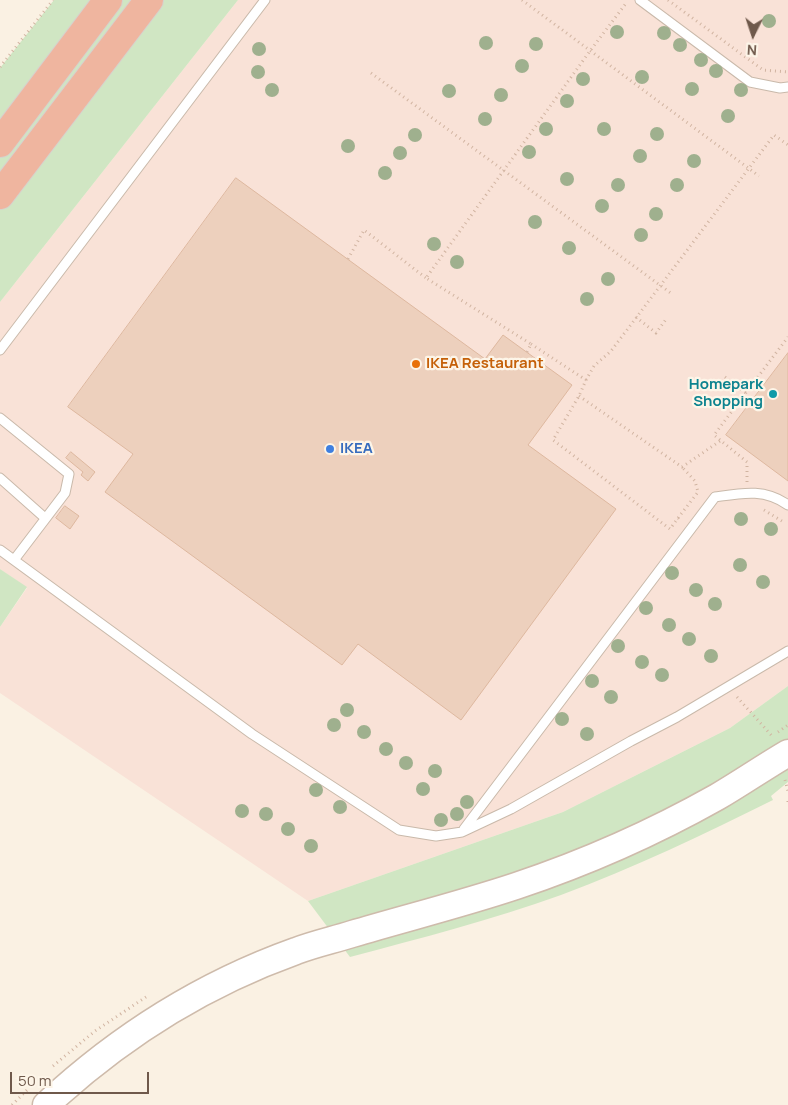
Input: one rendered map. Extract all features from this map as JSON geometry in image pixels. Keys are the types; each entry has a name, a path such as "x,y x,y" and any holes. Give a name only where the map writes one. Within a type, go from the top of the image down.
{"highway":[{"path":"0,143 108,0"},
{"path":"0,195 149,0"}],"street":[{"path":"46,1105 76,1077 112,1048 146,1025 218,983 296,950 515,886 585,861 651,832 710,801 782,747"}],"lane":[{"path":"0,350 266,0"},
{"path":"640,0 750,82 780,88 788,87"},
{"path":"0,418 69,474 65,493 14,560"},
{"path":"0,478 46,518"},
{"path":"462,832 716,497 748,492 767,494 788,505"},
{"path":"0,550 252,734 399,830 436,836 462,832 511,809 727,688 788,651"}],"path":[{"path":"0,67 53,0"},
{"path":"522,0 760,176"},
{"path":"426,278 629,0"},
{"path":"668,0 764,70 788,72"},
{"path":"371,73 672,294"},
{"path":"579,396 682,468 695,481 698,492 670,529 553,440 594,366 611,351 774,135 788,145"},
{"path":"348,259 364,230 426,278 586,380"},
{"path":"636,317 656,333 667,318"},
{"path":"785,523 760,507 747,505 747,462 714,435 788,337"},
{"path":"527,352 531,344"},
{"path":"725,378 746,393"},
{"path":"682,468 720,441"},
{"path":"678,518 692,527"},
{"path":"727,688 746,705 782,747"},
{"path":"785,783 788,791"}],"shaded area":[{"path":"238,0 788,0 788,686 730,728 563,812 308,901 0,693 0,627 27,588 0,569 0,302"}],"green space":[{"path":"54,0 238,0 0,302 0,68"},
{"path":"0,569 27,587 0,627"},
{"path":"788,686 788,782 771,796 773,800 642,862 588,885 509,913 350,957 308,901 563,812 730,728"}],"building":[{"name":"IKEA","path":"236,178 485,359 503,335 572,385 528,445 616,509 461,720 358,644 342,665 105,492 133,454 68,407"},
{"name":"Homepark Shopping","path":"788,353 788,481 726,435"},
{"path":"71,452 95,472 88,481 81,475 83,472 66,458"},
{"path":"65,506 79,516 70,529 56,518"}],"place":[{"name":"IKEA Restaurant","path":"416,364"},
{"name":"Homepark Shopping","path":"773,394"},
{"name":"IKEA","path":"330,449"}]}
